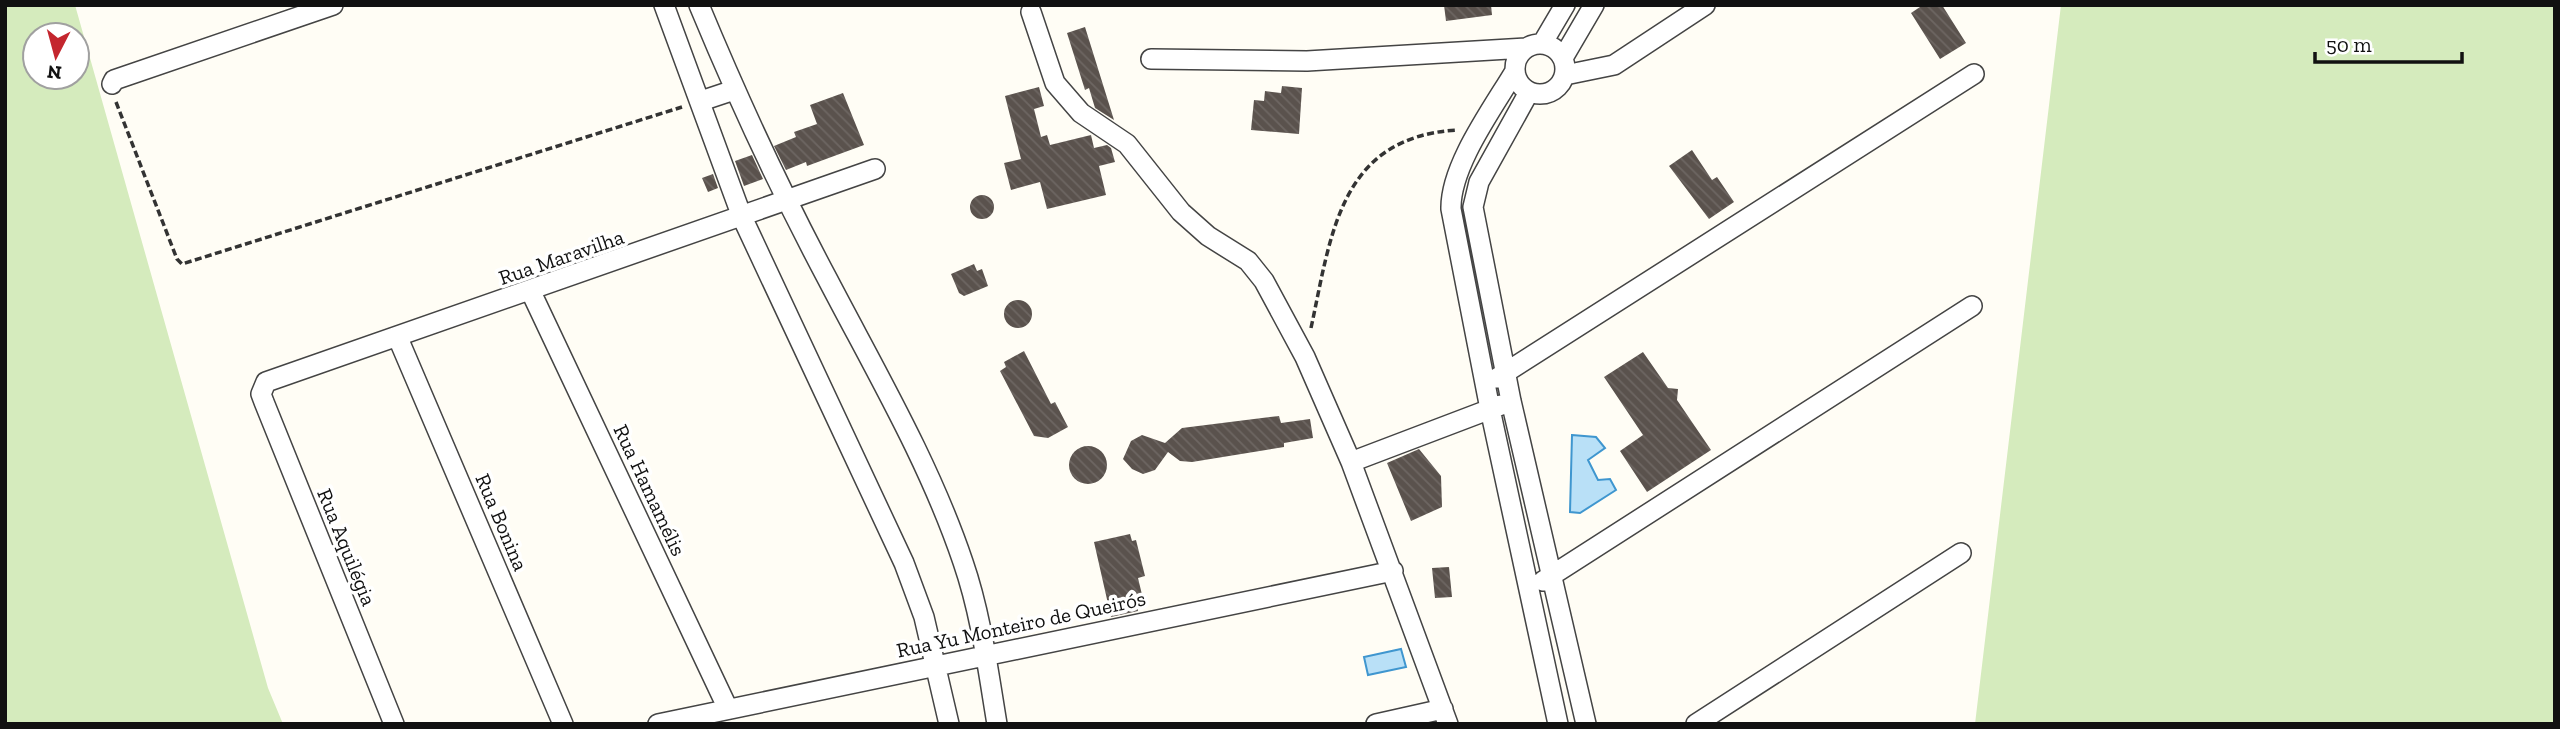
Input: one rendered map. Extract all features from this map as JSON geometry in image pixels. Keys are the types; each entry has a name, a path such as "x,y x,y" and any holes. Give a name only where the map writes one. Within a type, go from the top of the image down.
{"street":[{"path":"112,84 114,80 333,5"},
{"path":"664,5 742,217 890,528 924,617 949,724"},
{"path":"699,5 734,90 786,201 900,418 946,517 969,581 997,724"},
{"path":"1558,724 1490,409 1451,200 1458,172 1515,71 1516,62 1534,46 1565,5"},
{"path":"1515,71 1522,87 1530,92 1538,94 1555,90 1594,5"},
{"path":"1564,67 1614,65 1705,5"},
{"path":"1031,12 1055,83 1081,113 1127,144 1181,212 1208,236 1255,268 1304,357 1393,571 1445,716 1376,724"},
{"path":"1151,60 1307,61 1551,46 1564,67"},
{"path":"1485,383 1507,373 1974,74"},
{"path":"701,101 734,90"},
{"path":"1530,92 1484,172 1473,201 1511,401 1586,724"},
{"name":"Rua Maravilha","path":"262,387 266,382 531,292 875,169"},
{"name":"Rua Hamamélis","path":"531,292 728,709"},
{"path":"1529,588 1552,577 1972,306"},
{"name":"Rua Bonina","path":"398,338 563,724"},
{"name":"Rua Aquilégia","path":"262,387 264,402 394,724"},
{"path":"1350,463 1511,401"},
{"path":"1696,724 1961,553"},
{"name":"Rua Yu Monteiro de Queirós","path":"658,724 1393,571"}],"path":[{"path":"112,84 111,90 126,129 177,259 182,264 701,101"},
{"path":"1304,357 1329,243 1341,208 1357,177 1366,167 1415,139 1455,130 1480,130"}],"green space":[{"path":"5,5 75,5 80,21 21,21 21,91 91,91 91,62 268,688 283,724 5,724"},
{"path":"2061,5 2555,5 2555,724 1975,724"}],"water":[{"path":"1572,435 1596,437 1605,448 1588,460 1598,480 1610,479 1616,490 1580,513 1570,512"},
{"path":"1401,649 1406,667 1368,675 1364,657"}],"building":[{"path":"1444,5 1491,5 1492,15 1446,21"},
{"path":"1923,5 1942,5 1966,43 1940,59 1911,13"},
{"path":"1085,27 1114,120 1095,108 1089,88 1085,90 1067,33"},
{"path":"1282,86 1302,88 1299,134 1251,130 1254,100 1264,101 1265,91 1281,93"},
{"path":"1039,87 1044,106 1034,109 1041,137 1047,135 1050,145 1091,135 1094,148 1107,145 1111,148 1115,162 1099,166 1106,195 1047,209 1040,182 1011,190 1004,163 1021,159 1005,96"},
{"path":"843,93 864,145 807,166 806,162 786,170 774,146 796,137 794,132 817,124 810,105"},
{"path":"1692,150 1712,180 1717,177 1734,202 1709,219 1669,166"},
{"path":"752,155 763,179 744,186 735,161"},
{"path":"713,174 718,188 708,192 702,178"},
{"path":"982,195 993,202 994,207 987,218 982,219 971,212 970,207 977,196"},
{"path":"974,264 977,271 982,269 988,286 964,296 959,293 951,274"},
{"path":"1018,300 1028,304 1032,314 1028,324 1018,328 1008,324 1004,314 1008,304"},
{"path":"1024,351 1051,404 1055,402 1068,427 1048,438 1034,436 1000,371 1006,367 1004,362"},
{"path":"1643,352 1668,388 1678,389 1677,400 1711,450 1647,492 1620,451 1643,435 1604,377"},
{"path":"1279,416 1281,423 1310,419 1313,438 1284,443 1284,447 1192,462 1180,461 1168,452 1155,470 1143,474 1132,469 1123,459 1131,441 1142,435 1165,443 1182,428"},
{"path":"1088,446 1101,452 1107,465 1101,478 1088,484 1075,478 1069,465 1075,452"},
{"path":"1419,449 1441,476 1442,507 1411,521 1387,463"},
{"path":"1130,534 1132,541 1136,540 1145,576 1138,578 1144,603 1137,605 1138,611 1111,617 1094,542"},
{"path":"1449,567 1452,597 1435,598 1432,568"}]}
